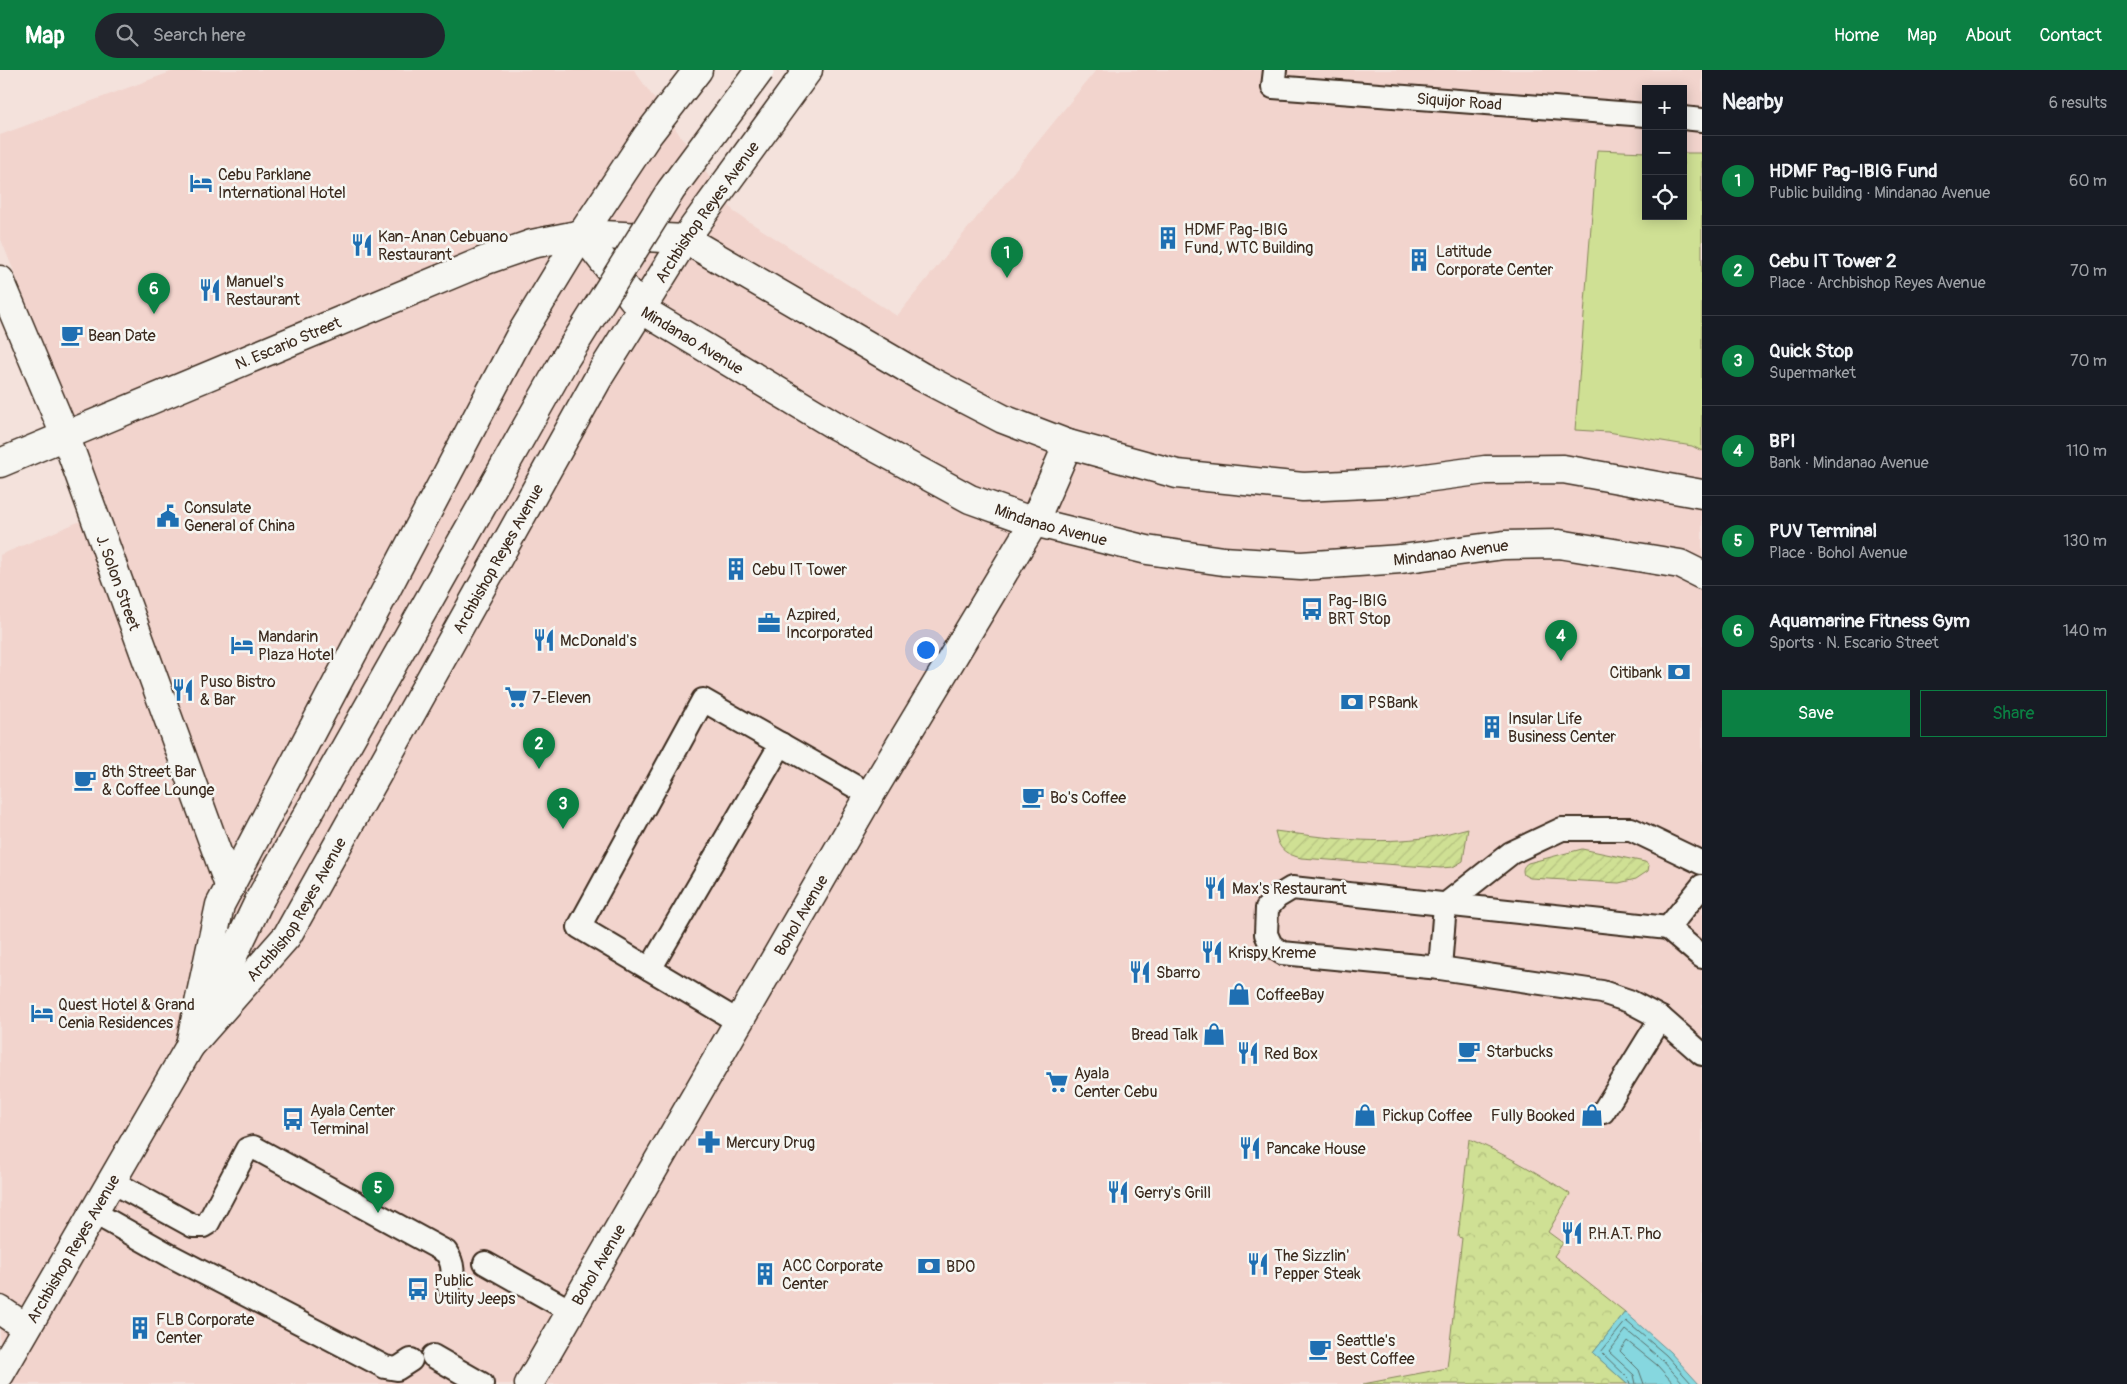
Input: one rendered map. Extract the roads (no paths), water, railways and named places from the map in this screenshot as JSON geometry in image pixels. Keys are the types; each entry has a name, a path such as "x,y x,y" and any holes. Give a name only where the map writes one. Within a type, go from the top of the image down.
{"main road":[{"name":"Archbishop Reyes Avenue","path":"190,1046 220,905 521,334 582,234 647,136 698,70"},
{"name":"Archbishop Reyes Avenue","path":"0,1374 25,1327 190,1046 260,900 565,359 671,190 760,70"},
{"name":"Archbishop Reyes Avenue","path":"190,1046 286,936 600,375 685,240 808,70"},
{"path":"582,234 685,240 922,377 1003,419 1068,444 1177,474 1303,487 1387,482 1485,470 1563,469 1702,494"},
{"name":"Mindanao Avenue","path":"582,234 641,309 836,426 962,494 1034,522 1147,550 1223,561 1301,566 1402,559 1504,545 1560,544 1680,564 1702,575"},
{"name":"N. Escario Street","path":"0,463 65,434 486,260 532,244 582,234"},
{"name":"J. Solon Street","path":"0,280 65,434 230,888"},
{"name":"Bohol Avenue","path":"529,1384 870,795 1034,522 1068,444"},
{"path":"0,1310 25,1327"}],"lane":[{"name":"Siquijor Road","path":"1274,79 1642,115"},
{"path":"1687,118 1702,120"},
{"path":"739,1022 579,927 703,700 870,795"},
{"path":"650,969 781,744"},
{"path":"1440,968 1445,905 1511,853 1562,829 1632,829 1702,863"},
{"path":"1668,928 1702,886"},
{"path":"1700,1048 1661,1018 1629,1001 1602,992 1440,968 1282,953 1271,945 1266,934 1267,908 1277,897 1292,888 1668,928 1702,957"},
{"path":"1603,1112 1661,1018"},
{"path":"111,1181 193,1226 203,1226 208,1223 247,1149 253,1148 446,1252 453,1268 449,1287"},
{"path":"93,1212 171,1256 385,1367 397,1369 411,1360"},
{"path":"485,1263 571,1311"},
{"path":"433,1356 482,1384"}],"water":[{"path":"1625,1312 1670,1352 1699,1384 1627,1384 1593,1353"}],"place":[{"name":"Cebu Parklane International Hotel","path":"201,183"},
{"name":"HDMF Pag-IBIG Fund, WTC Building","path":"1168,238"},
{"name":"Kan-Anan Cebuano Restaurant","path":"362,245"},
{"name":"Latitude Corporate Center","path":"1419,260"},
{"name":"HDMF Pag-IBIG Fund","path":"1007,278"},
{"name":"Manuel's Restaurant","path":"210,290"},
{"name":"Aquamarine Fitness Gym","path":"154,314"},
{"name":"Bean Date","path":"72,335"},
{"name":"Consulate General of China","path":"168,516"},
{"name":"Cebu IT Tower","path":"736,569"},
{"name":"Pag-IBIG BRT Stop","path":"1312,609"},
{"name":"Azpired, Incorporated","path":"769,623"},
{"name":"McDonald's","path":"544,640"},
{"name":"Mandarin Plaza Hotel","path":"242,645"},
{"name":"BPI","path":"1561,661"},
{"name":"Citibank","path":"1679,672"},
{"name":"Puso Bistro & Bar","path":"183,690"},
{"name":"7-Eleven","path":"516,697"},
{"name":"PSBank","path":"1352,702"},
{"name":"Insular Life Business Center","path":"1492,727"},
{"name":"Cebu IT Tower 2","path":"539,769"},
{"name":"8th Street Bar & Coffee Lounge","path":"85,780"},
{"name":"Bo's Coffee","path":"1033,797"},
{"name":"Quick Stop","path":"563,829"},
{"name":"Max's Restaurant","path":"1215,888"},
{"name":"Krispy Kreme","path":"1212,952"},
{"name":"Sbarro","path":"1140,972"},
{"name":"CoffeeBay","path":"1239,994"},
{"name":"Quest Hotel & Grand Cenia Residences","path":"42,1013"},
{"name":"Bread Talk","path":"1214,1034"},
{"name":"Starbucks","path":"1469,1051"},
{"name":"Red Box","path":"1248,1053"},
{"name":"Ayala Center Cebu","path":"1057,1082"},
{"name":"Pickup Coffee","path":"1365,1115"},
{"name":"Fully Booked","path":"1592,1115"},
{"name":"Ayala Center Terminal","path":"293,1119"},
{"name":"Mercury Drug","path":"709,1142"},
{"name":"Pancake House","path":"1250,1148"},
{"name":"Gerry's Grill","path":"1118,1192"},
{"name":"PUV Terminal","path":"378,1213"},
{"name":"P.H.A.T. Pho","path":"1572,1233"},
{"name":"The Sizzlin' Pepper Steak","path":"1258,1264"},
{"name":"BDO","path":"929,1266"},
{"name":"ACC Corporate Center","path":"765,1274"},
{"name":"Public Utility Jeeps","path":"418,1289"},
{"name":"FLB Corporate Center","path":"140,1328"},
{"name":"Seattle's Best Coffee","path":"1320,1349"}]}
